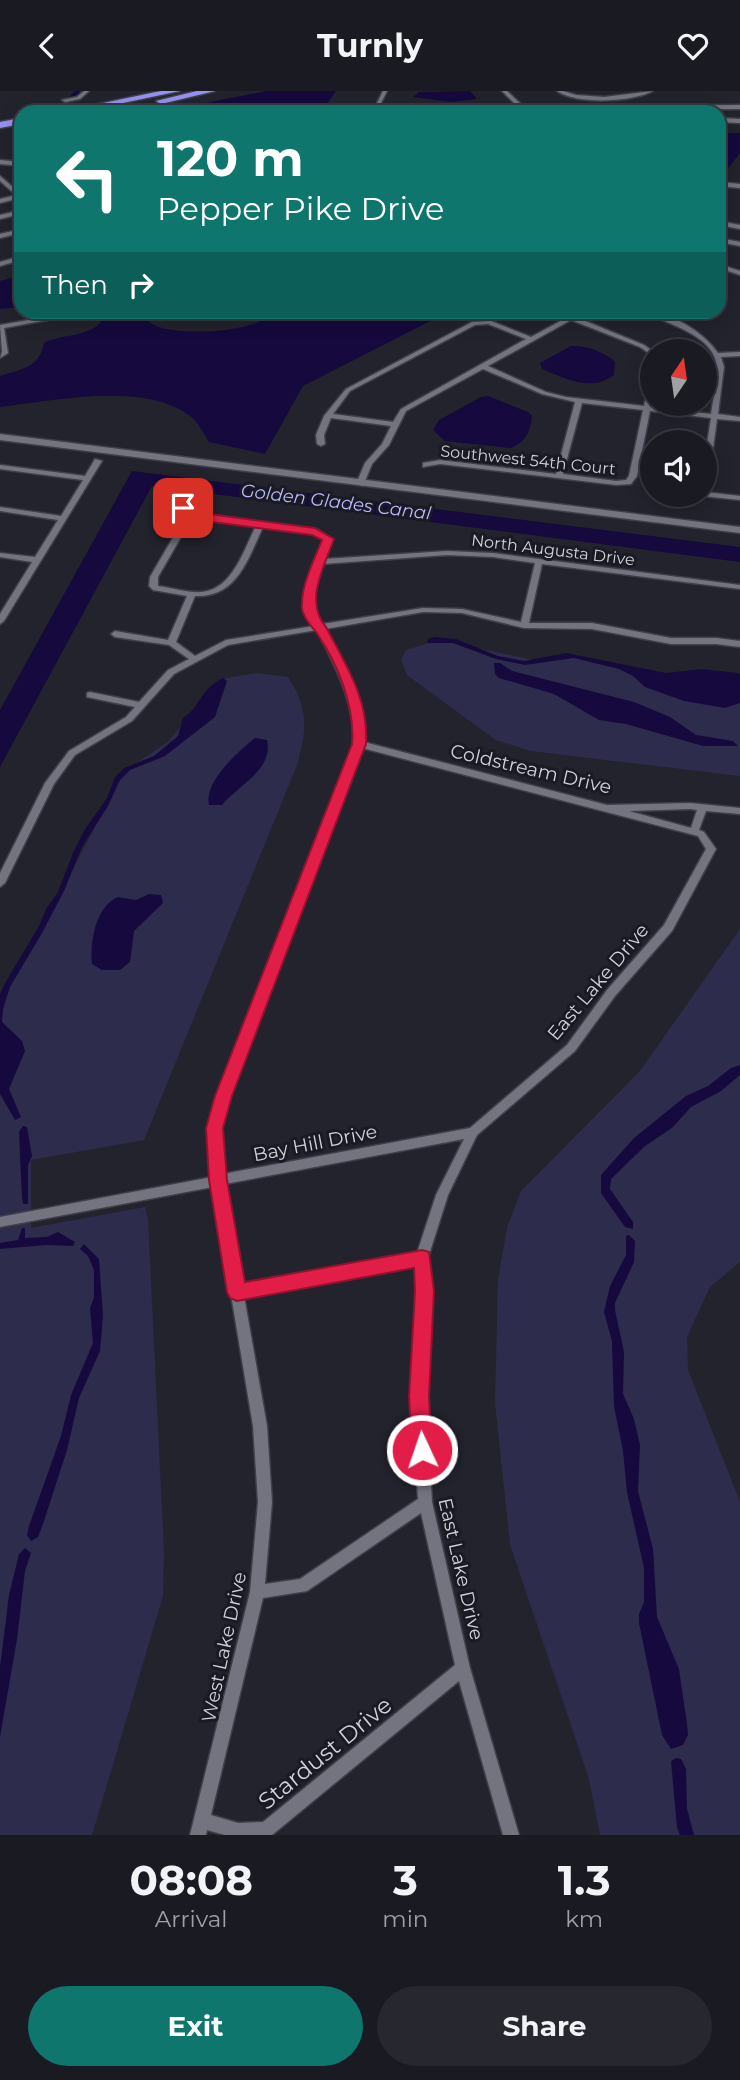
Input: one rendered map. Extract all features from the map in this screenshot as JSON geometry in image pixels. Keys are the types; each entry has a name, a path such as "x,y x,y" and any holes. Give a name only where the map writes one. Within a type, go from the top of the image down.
{"highway":[{"path":"102,105 175,91"},
{"path":"138,105 210,91"}],"street":[{"path":"70,91 63,99 78,98 87,91"},
{"path":"504,91 519,105"},
{"path":"559,91 571,98 652,91"},
{"path":"600,97 609,105"},
{"path":"0,178 14,190"},
{"path":"1,356 5,353 0,327 45,319"},
{"path":"361,482 369,463 385,445 403,409 568,319"},
{"path":"572,319 640,346"},
{"path":"664,319 691,330 704,339"},
{"path":"321,444 320,435 328,416 348,390 481,321 531,339"},
{"path":"718,392 721,367 718,355 740,354"},
{"path":"482,366 544,393 579,401 640,407"},
{"path":"559,477 579,401"},
{"path":"328,416 394,424"},
{"path":"718,416 740,419"},
{"name":"Southwest 54th Court","path":"426,465 440,462 559,477 628,482 633,476 644,417"},
{"path":"0,437 740,530"},
{"path":"0,621 98,461"},
{"path":"0,467 86,478"},
{"path":"717,495 740,498"},
{"path":"183,508 190,515 315,532 328,539 321,562"},
{"path":"0,509 62,518"},
{"path":"190,515 154,577 153,586 192,593 214,593 226,585 260,526"},
{"name":"North Augusta Drive","path":"321,562 457,553 740,587"},
{"path":"0,555 37,560"},
{"path":"524,625 539,561"},
{"name":"West Lake Drive","path":"200,1828 257,1593 265,1502 260,1426 218,1180 214,1128 223,1096 359,744 360,724 356,700 308,608 312,583 321,562"},
{"path":"171,643 192,593"},
{"path":"0,883 50,783 72,753 129,719 171,672 193,658 226,643 443,609 524,625 592,626 671,641 740,644"},
{"path":"115,634 171,643 193,658"},
{"path":"90,695 141,705"},
{"name":"Coldstream Drive","path":"359,744 607,808 703,807 740,811"},
{"path":"607,808 694,832 703,807"},
{"name":"East Lake Drive","path":"511,1835 463,1668 425,1502 419,1397 425,1291 422,1258 442,1195 473,1132 571,1048 611,993 668,928 711,849 701,834 694,832"},
{"name":"Bay Hill Drive","path":"0,1222 473,1132"},
{"path":"237,1292 422,1258"},
{"path":"257,1593 302,1586 425,1502"},
{"name":"Stardust Drive","path":"200,1828 266,1831 463,1668"}],"shaded area":[{"path":"438,640 534,660 566,656 640,673 740,679 740,776 531,751 496,740 407,675 401,660 406,650"},
{"path":"257,673 288,677 300,699 304,730 297,765 144,1140 31,1160 31,1228 145,1207 148,1219 164,1554 163,1596 92,1835 0,1835 0,1024 8,987 118,783 132,766 169,741 215,684 227,678"},
{"path":"740,929 740,1262 710,1287 687,1337 688,1370 740,1502 740,1835 600,1835 589,1779 510,1544 495,1403 498,1280 507,1228 521,1191 640,1071"}],"water":[{"path":"266,91 336,91 326,105 195,105"},
{"path":"470,91 477,99 451,102 413,97 419,92"},
{"path":"726,133 740,133 740,153 727,170"},
{"path":"14,277 14,308 0,309 0,281"},
{"path":"146,319 156,326 168,329 200,332 235,328 265,319 434,319 303,386 265,454 209,442 190,416 171,405 148,399 98,396 0,407 0,376 34,363 44,343 89,331 102,320"},
{"path":"571,346 589,348 611,358 615,362 614,375 597,383 588,383 570,380 542,369 540,363"},
{"path":"488,396 532,416 526,436 516,445 511,448 445,441 433,430 439,420 481,397"},
{"name":"Golden Glades Canal","path":"132,471 740,547 740,562 152,486 0,767 0,710"},
{"path":"428,639 456,639 498,656 524,661 566,653 666,673 701,669 737,673 740,674 740,703 725,708 684,701 645,687 633,676 619,669 574,658 525,665 496,659 453,643 427,643"},
{"path":"494,663 500,663 512,671 634,702 670,717 696,735 733,741 738,746 703,746 626,724 599,720 554,694 499,678 495,674"},
{"path":"223,678 227,681 215,717 165,756 130,770 120,780 108,806 82,847 64,891 42,933 10,987 2,1022 22,1041 25,1051 9,1089 21,1117 15,1120 0,1094 0,995 4,985 58,892 73,853 85,829 107,798 115,777 124,768 154,756 178,736 183,718 209,688"},
{"path":"255,738 267,740 268,751 260,769 222,805 209,805 209,796 217,777 232,758"},
{"path":"149,894 161,895 163,903 134,931 130,962 120,970 102,970 92,964 93,936 104,909 118,897 136,900"},
{"path":"740,1065 740,1075 721,1091 691,1107 672,1128 645,1146 611,1179 610,1189 633,1222 633,1229 625,1227 601,1193 601,1175 634,1138 686,1096 708,1086 731,1068"},
{"path":"23,1126 27,1127 32,1156 28,1165 28,1204 23,1204 22,1198 19,1132"},
{"path":"22,1228 25,1228 25,1238 47,1237 58,1232 75,1242 73,1246 46,1245 0,1249 0,1243 18,1240"},
{"path":"629,1235 635,1241 634,1262 615,1303 615,1310 624,1352 623,1394 634,1419 640,1445 638,1491 653,1549 657,1617 679,1669 687,1724 688,1735 683,1745 671,1749 662,1735 639,1623 644,1602 644,1568 627,1492 623,1451 614,1406 612,1341 604,1312 610,1286 626,1255 626,1236"},
{"path":"84,1244 99,1259 103,1315 100,1351 79,1398 67,1450 43,1524 38,1537 31,1541 27,1535 29,1526 61,1436 71,1395 93,1343 90,1308 94,1298 94,1270 88,1256 80,1249"},
{"path":"25,1548 31,1553 25,1571 17,1639 0,1737 0,1667 9,1595 19,1554"},
{"path":"681,1759 686,1769 687,1809 694,1835 680,1835 677,1827 671,1761"}],"waterway":[{"path":"71,99 78,91"}],"route":[{"path":"183,508 190,515 315,532 328,539 312,583 308,608 313,622 320,627 350,685 360,724 359,744 223,1096 214,1128 218,1180 237,1292 422,1258 425,1291 419,1397 422,1450"}]}
